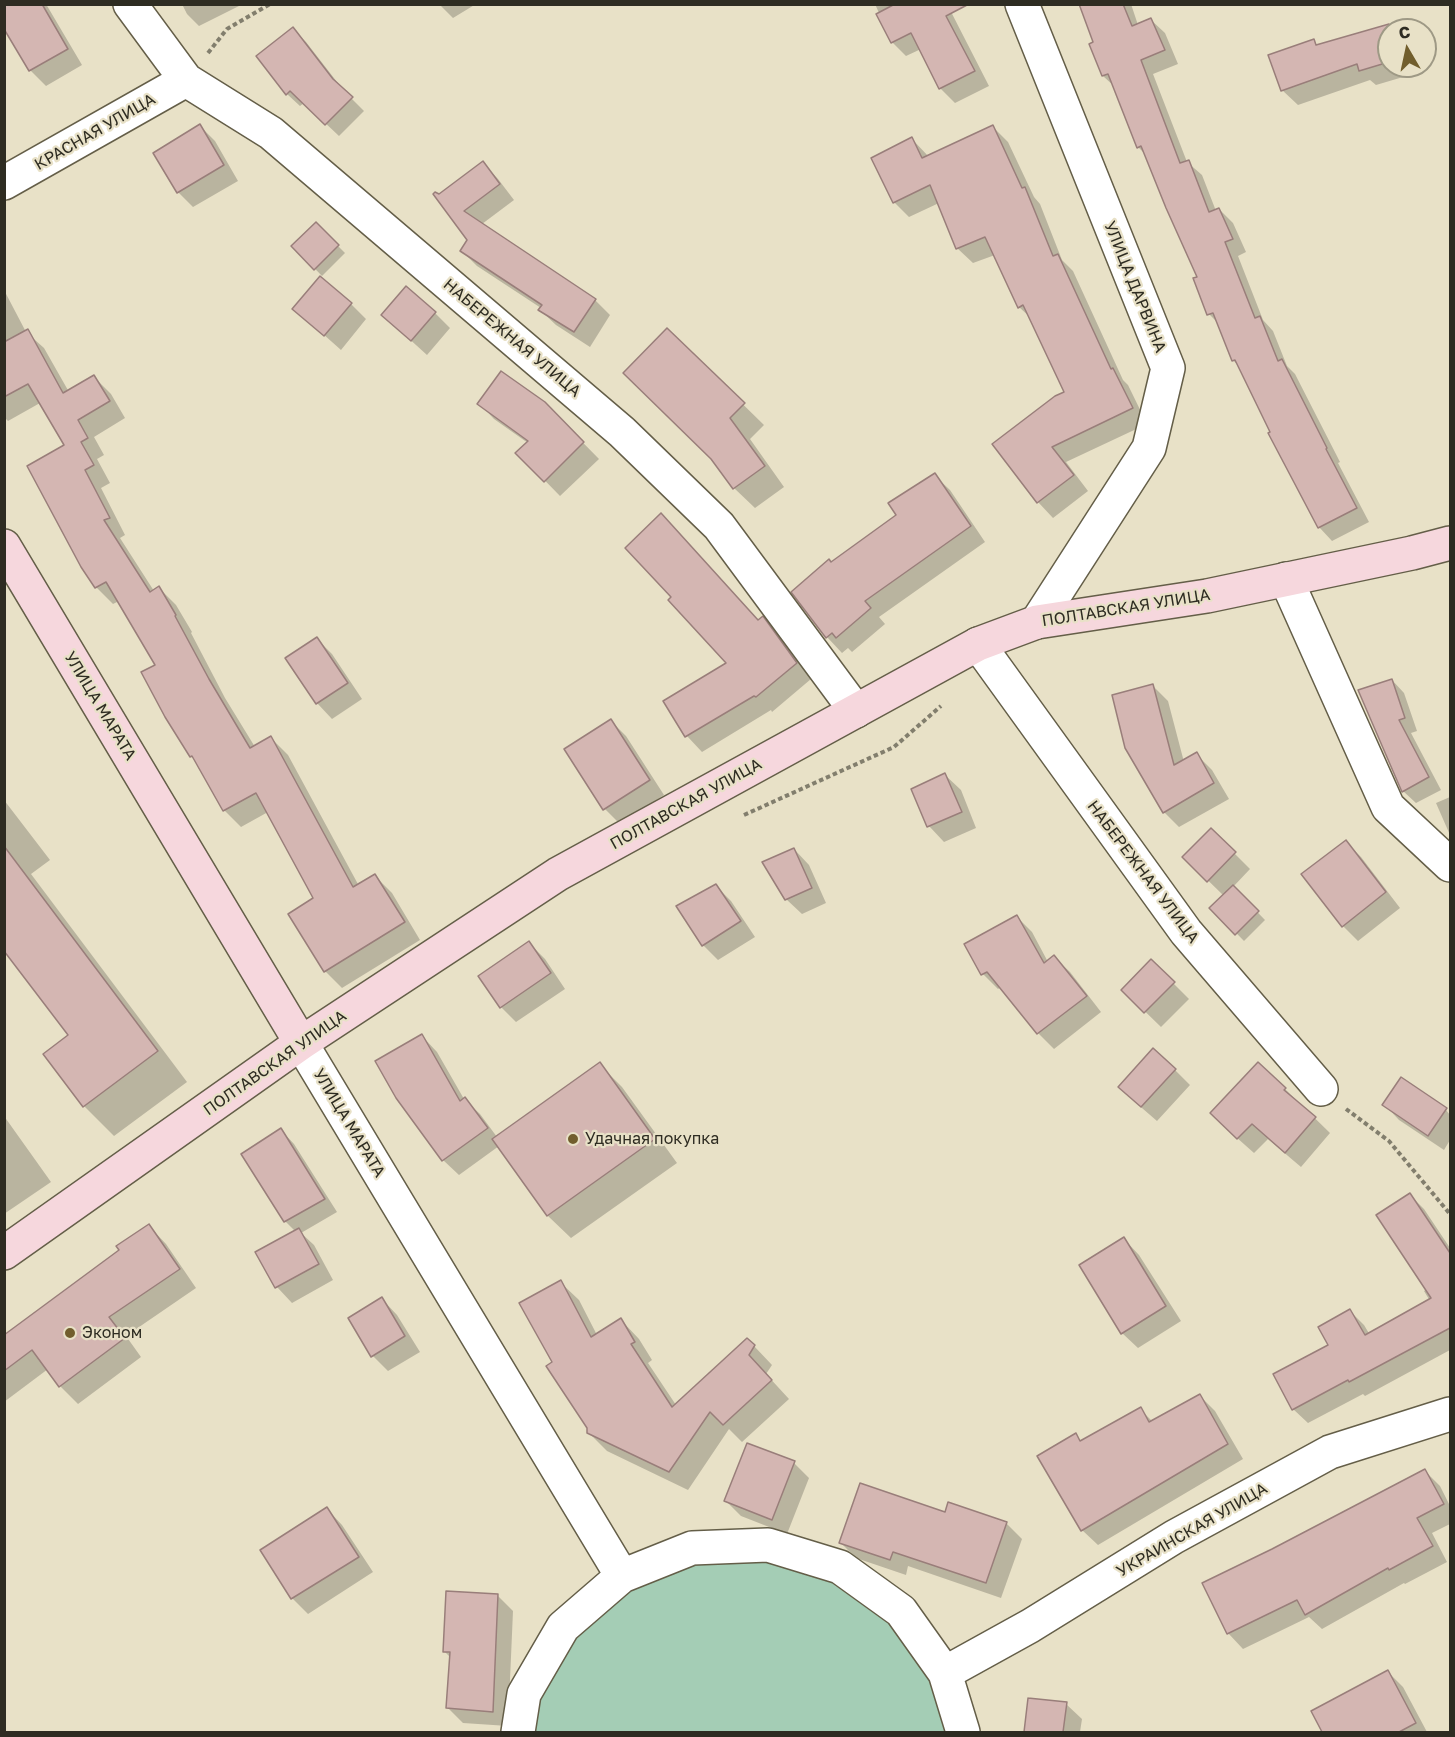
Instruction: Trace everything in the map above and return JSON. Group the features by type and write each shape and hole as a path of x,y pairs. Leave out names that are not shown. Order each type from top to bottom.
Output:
{"street":[{"name":"НАБЕРЕЖНАЯ УЛИЦА","path":"130,4 186,80 271,133 622,432 719,526 856,711"},
{"name":"УЛИЦА ДАРВИНА","path":"1022,4 1168,368 1149,448 1037,622"},
{"name":"КРАСНАЯ УЛИЦА","path":"4,183 186,80"},
{"name":"ПОЛТАВСКАЯ УЛИЦА","path":"4,1253 301,1043 558,874 978,644 1037,622 1207,596 1450,543"},
{"name":"УЛИЦА МАРАТА","path":"4,546 622,1576"},
{"path":"1286,579 1388,807 1450,864"},
{"name":"НАБЕРЕЖНАЯ УЛИЦА","path":"978,644 1186,932 1321,1089"},
{"name":"УКРАИНСКАЯ УЛИЦА","path":"945,1673 1030,1626 1174,1537 1330,1452 1450,1414"},
{"path":"518,1732 524,1694 563,1627 622,1576 692,1548 768,1545 840,1567 902,1611 945,1673 963,1732"}],"path":[{"path":"186,80 227,29 270,4"},
{"path":"741,816 894,747 944,704"},
{"path":"1321,1089 1389,1141 1450,1214"}],"green space":[{"path":"768,1545 901,1611 963,1732 518,1732 524,1694 622,1576"}],"building":[{"path":"4,4 42,4 68,49 29,71 4,29"},
{"path":"895,4 969,4 946,16 975,71 939,89 911,33 891,43 876,14"},
{"path":"1079,4 1123,4 1132,26 1151,18 1165,50 1141,60 1180,163 1189,160 1209,212 1219,208 1233,239 1225,242 1255,318 1260,316 1278,361 1282,359 1357,508 1318,528 1268,433 1270,432 1235,360 1232,361 1213,313 1207,315 1193,278 1197,277 1141,146 1137,148 1108,74 1102,76 1089,44 1093,42"},
{"path":"293,27 333,79 353,97 325,125 290,91 286,95 256,56"},
{"path":"1377,27 1377,66 1359,71 1357,64 1281,91 1268,55 1314,39 1316,45"},
{"path":"200,124 224,165 177,193 153,153"},
{"path":"993,125 1022,188 1025,187 1053,256 1058,254 1111,369 1113,368 1133,408 1052,447 1074,475 1037,503 992,444 1055,396 1064,392 1023,305 1018,308 985,237 956,249 930,185 893,203 871,158 912,137 922,158"},
{"path":"483,161 500,184 464,211 596,299 574,332 538,310 542,305 460,251 467,240 433,194 435,192 439,194"},
{"path":"316,222 339,245 314,270 291,246"},
{"path":"320,276 352,303 324,336 292,309"},
{"path":"406,286 436,312 411,341 381,315"},
{"path":"667,328 745,403 730,418 765,466 733,489 711,459 623,373"},
{"path":"28,329 63,393 94,375 110,401 78,420 88,438 81,442 94,465 85,470 110,518 104,520 150,592 159,586 209,679 250,748 271,736 353,887 375,874 405,922 324,972 288,914 313,898 256,793 223,811 192,756 190,757 165,717 141,672 155,665 106,582 95,588 81,567 27,466 64,445 28,384 4,397 4,342"},
{"path":"501,371 545,402 584,442 544,482 515,453 528,441 477,404"},
{"path":"935,473 971,526 865,601 871,608 836,638 832,633 826,638 791,592 829,559 831,562 896,515 888,503"},
{"path":"661,513 758,620 763,616 797,663 756,697 754,696 685,737 663,701 726,663 668,600 671,597 625,548"},
{"path":"317,637 348,683 316,704 285,658"},
{"path":"1392,679 1405,718 1399,720 1429,777 1402,792 1358,690"},
{"path":"1153,684 1174,765 1197,752 1214,783 1163,813 1125,748 1112,695"},
{"path":"611,719 650,780 603,810 564,749"},
{"path":"945,773 962,812 927,827 911,789"},
{"path":"1211,828 1236,852 1207,882 1182,857"},
{"path":"1346,840 1386,892 1342,927 1301,874"},
{"path":"4,846 158,1051 83,1107 43,1054 68,1035 4,951"},
{"path":"794,848 812,888 785,900 762,862"},
{"path":"716,884 741,921 702,946 676,906"},
{"path":"1233,885 1259,911 1235,935 1209,908"},
{"path":"1017,915 1044,963 1054,955 1087,996 1037,1034 987,972 981,975 964,944"},
{"path":"529,941 551,973 500,1008 478,976"},
{"path":"1151,959 1175,982 1144,1013 1121,990"},
{"path":"422,1034 460,1101 465,1097 488,1128 442,1161 396,1098 375,1061"},
{"path":"1153,1048 1176,1069 1141,1107 1118,1087"},
{"name":"Удачная покупка","path":"600,1062 655,1139 547,1216 492,1139"},
{"path":"1258,1062 1286,1088 1284,1090 1316,1117 1285,1153 1252,1124 1237,1139 1210,1113"},
{"path":"1401,1077 1447,1108 1428,1136 1382,1105"},
{"path":"281,1128 325,1199 284,1222 241,1154"},
{"path":"1410,1193 1450,1253 1450,1328 1292,1410 1273,1374 1328,1345 1318,1327 1350,1309 1365,1335 1431,1298 1376,1215"},
{"path":"149,1224 180,1269 109,1317 125,1338 59,1387 32,1350 4,1371 4,1335 119,1250 116,1246"},
{"path":"299,1228 319,1264 275,1288 255,1252"},
{"path":"1124,1237 1166,1306 1121,1334 1079,1265"},
{"path":"561,1280 591,1337 621,1318 635,1342 631,1344 672,1407 747,1338 755,1345 749,1355 772,1380 723,1425 710,1412 669,1472 587,1433 587,1428 546,1366 552,1362 519,1303"},
{"path":"382,1297 405,1336 371,1357 348,1318"},
{"path":"1200,1394 1228,1444 1081,1531 1037,1456 1076,1433 1080,1441 1141,1407 1149,1422"},
{"path":"747,1443 795,1461 772,1520 724,1501"},
{"path":"1425,1469 1444,1504 1417,1518 1433,1546 1389,1570 1388,1568 1305,1615 1297,1600 1227,1634 1202,1583"},
{"path":"860,1483 945,1512 948,1502 1007,1522 986,1583 893,1552 890,1560 839,1543"},
{"path":"327,1507 359,1557 291,1599 260,1550"},
{"path":"446,1591 498,1594 493,1712 446,1708 450,1652 443,1652"},
{"path":"1388,1670 1416,1723 1399,1732 1322,1732 1311,1711"},
{"path":"1028,1698 1067,1702 1063,1732 1024,1732"}],"place":[{"name":"Удачная покупка","path":"573,1139"},
{"name":"Эконом","path":"70,1333"}]}
